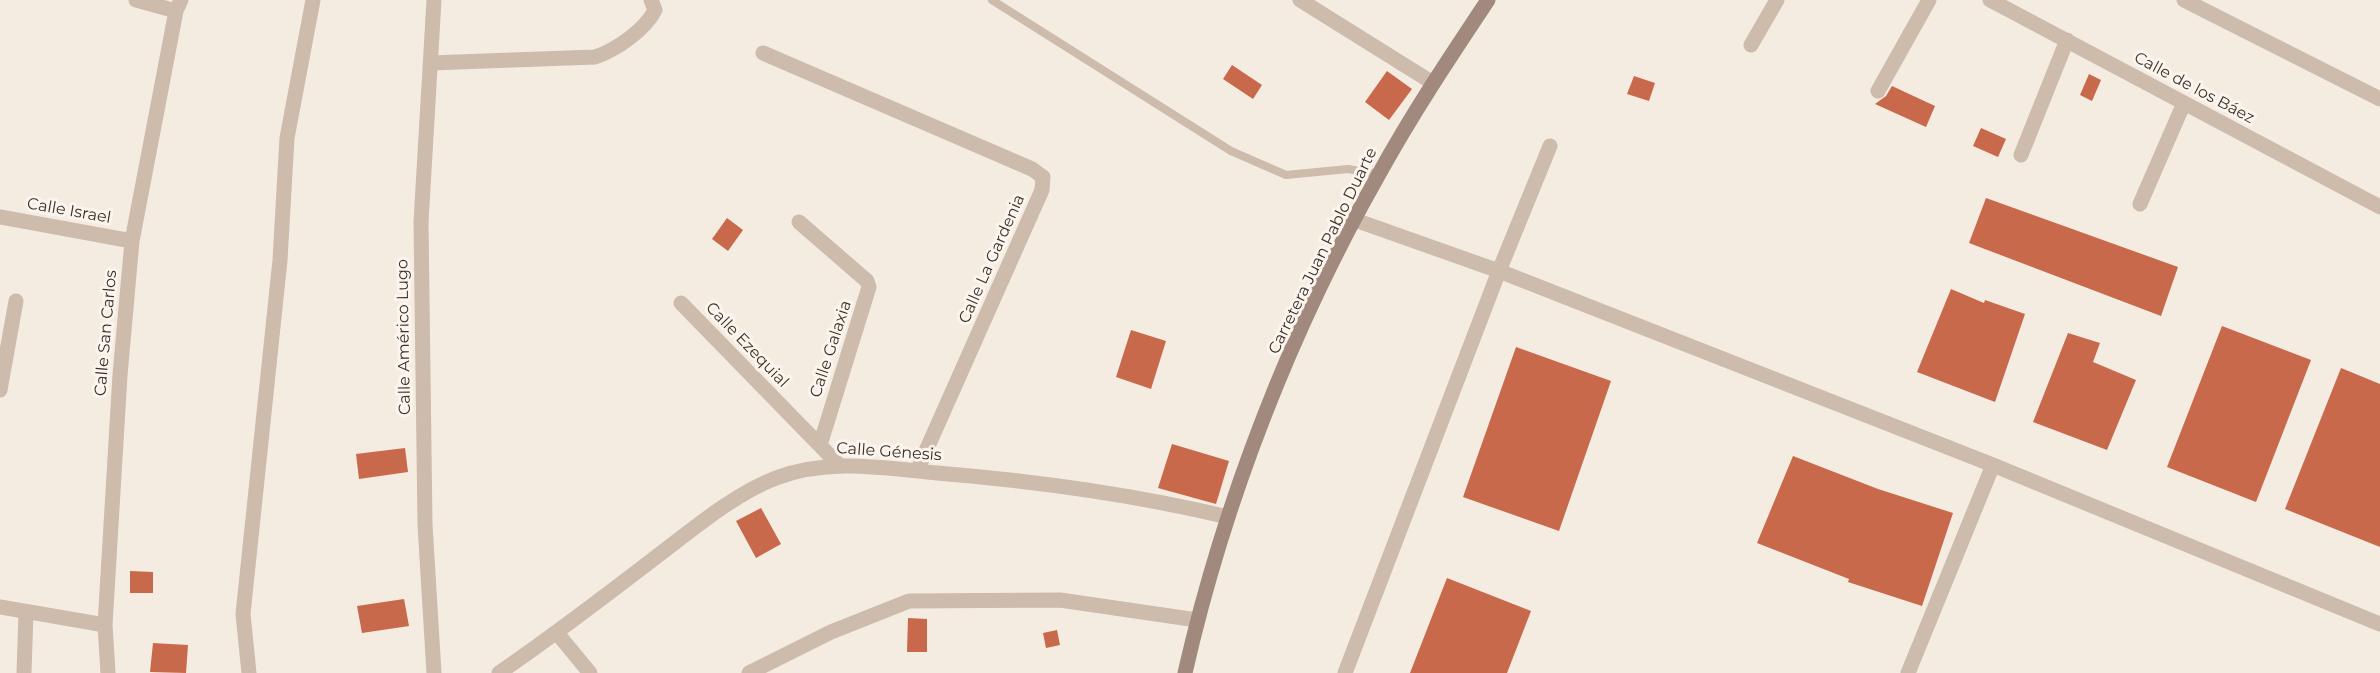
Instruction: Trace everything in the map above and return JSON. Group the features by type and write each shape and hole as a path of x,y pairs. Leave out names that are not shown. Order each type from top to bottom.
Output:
{"main road":[{"name":"Carretera Juan Pablo Duarte","path":"1185,673 1197,620 1228,517 1296,340 1378,174 1433,83 1488,0"}],"street":[{"path":"136,0 178,5"},
{"path":"249,673 243,614 280,260 286,138 313,0"},
{"name":"Calle Américo Lugo","path":"434,0 421,222 425,525 434,673"},
{"path":"430,63 595,57 607,53 650,20 655,10 651,0"},
{"path":"1300,0 1433,83"},
{"path":"1751,45 1777,0"},
{"path":"1878,92 1929,0"},
{"name":"Calle de los Báez","path":"1990,0 2380,207"},
{"path":"2184,0 2380,99"},
{"name":"Calle San Carlos","path":"108,673 105,625 120,375 132,241 178,5"},
{"path":"2021,155 2067,40"},
{"name":"Calle La Gardenia","path":"763,53 1032,169 1043,177 1042,190 917,471"},
{"path":"2140,204 2184,103"},
{"path":"1345,673 1499,271 1550,146"},
{"name":"Calle Israel","path":"0,217 132,241"},
{"path":"1355,220 1499,271 1993,465 2380,624"},
{"name":"Calle Galaxia","path":"799,222 867,281 869,287 820,445"},
{"path":"0,390 16,301"},
{"name":"Calle Ezequial","path":"681,303 838,464"},
{"name":"Calle Génesis","path":"499,673 557,633 714,513 774,478 803,469 838,464 1018,480 1170,503 1228,517"},
{"path":"1908,673 1993,465"},
{"path":"749,673 831,632 909,601 1060,600 1197,620"},
{"path":"0,607 105,625"},
{"path":"24,673 26,612"},
{"path":"557,633 590,673"}],"lane":[{"path":"992,0 1240,155 1286,175 1348,169 1378,174"}],"building":[{"path":"1232,65 1262,85 1253,99 1223,79"},
{"path":"1387,71 1412,89 1389,120 1365,102"},
{"path":"2089,74 2101,80 2092,101 2080,95"},
{"path":"1634,76 1655,83 1649,101 1627,94"},
{"path":"1892,86 1935,106 1926,127 1875,104 1886,96"},
{"path":"1981,128 2006,139 1998,157 1973,146"},
{"path":"1986,198 2178,267 2161,316 1969,243"},
{"path":"727,218 743,230 728,251 712,239"},
{"path":"1951,289 1984,303 1985,300 2025,314 1995,402 1917,372"},
{"path":"2222,326 2311,360 2256,502 2167,467"},
{"path":"1131,330 1166,341 1151,389 1116,377"},
{"path":"2068,333 2100,343 2093,362 2136,380 2107,450 2033,422"},
{"path":"1516,347 1611,381 1559,531 1463,497"},
{"path":"2341,368 2380,384 2380,547 2285,509"},
{"path":"1172,444 1229,461 1216,504 1158,488"},
{"path":"405,448 408,472 359,479 356,454"},
{"path":"1793,456 1878,489 1953,513 1922,606 1848,582 1849,579 1757,543"},
{"path":"761,508 781,544 756,558 736,521"},
{"path":"130,571 153,572 153,593 130,593"},
{"path":"1447,578 1531,611 1507,673 1410,673"},
{"path":"404,599 409,626 362,633 357,606"},
{"path":"908,618 927,619 927,652 907,652"},
{"path":"1057,630 1060,645 1046,648 1043,633"},
{"path":"153,643 188,645 186,673 150,672"}]}
